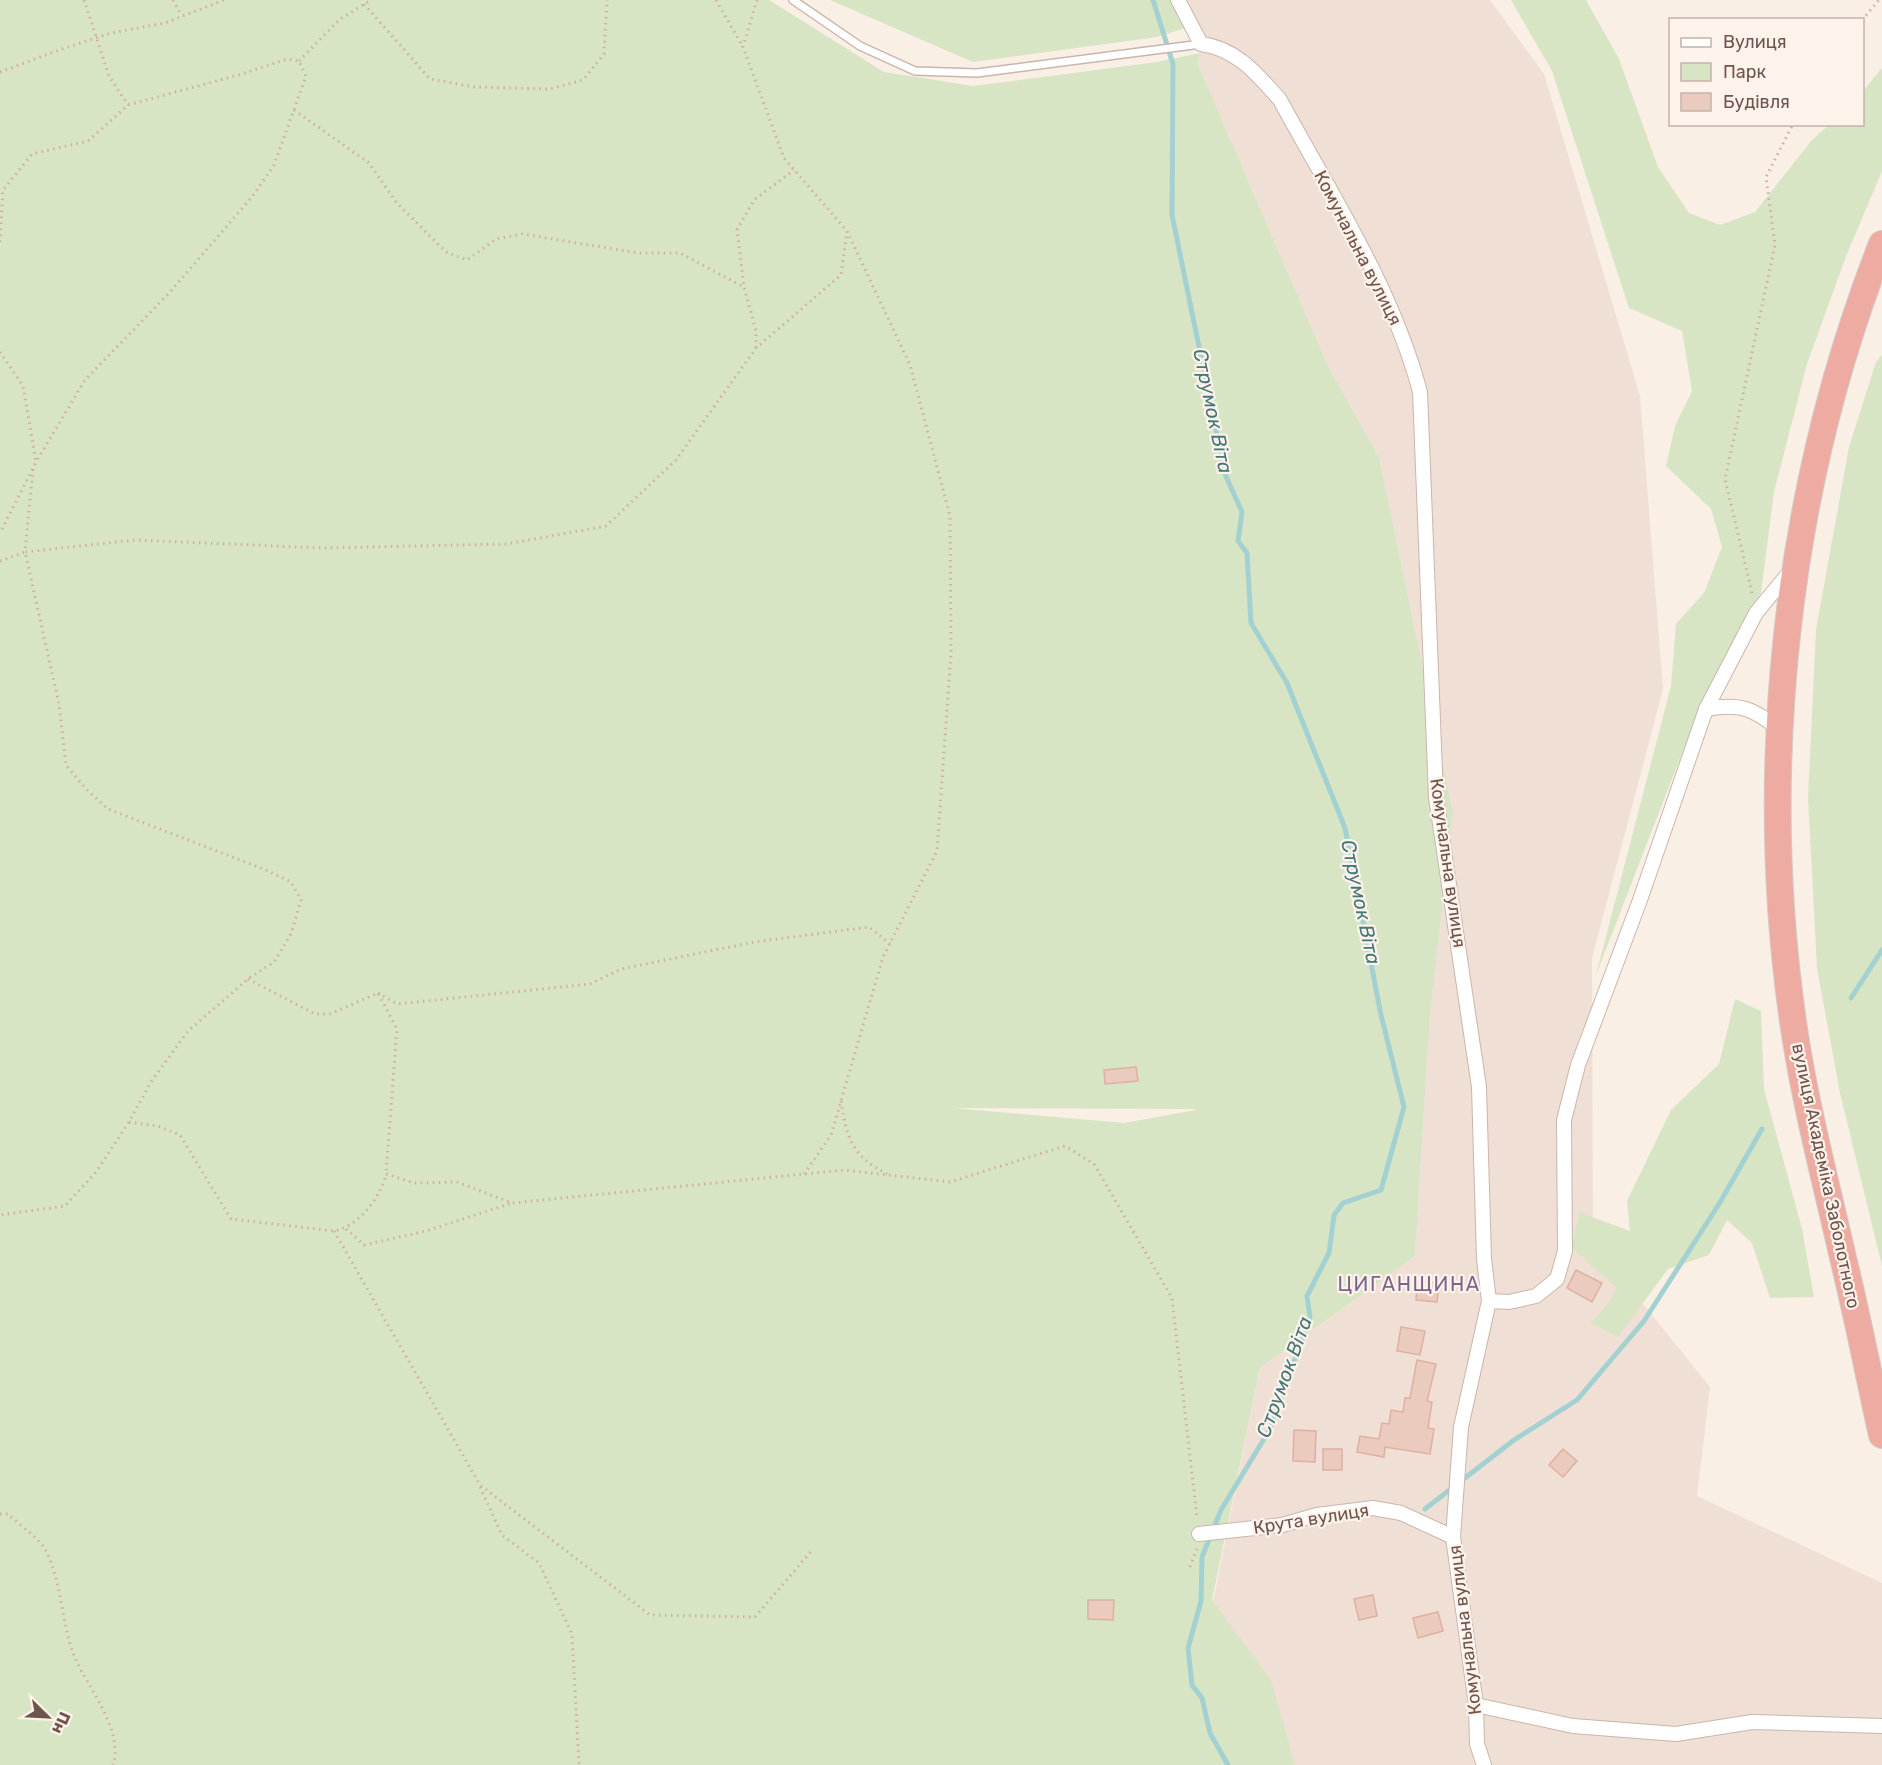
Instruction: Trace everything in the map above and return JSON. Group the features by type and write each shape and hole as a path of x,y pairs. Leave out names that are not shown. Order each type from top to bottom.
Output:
{"highway":[{"name":"вулиця Академіка Заболотного","path":"1882,244 1836,376 1811,480 1795,566 1780,730 1779,843 1783,937 1795,1034 1808,1109 1882,1435"}],"street":[{"path":"1178,0 1201,44"},
{"name":"Комунальна вулиця","path":"1201,44 1219,46 1232,54 1258,75 1280,100 1389,302 1410,353 1420,392 1436,797 1479,1087 1484,1259 1489,1302 1461,1427 1454,1537 1476,1706 1477,1744 1484,1765"},
{"path":"1489,1302 1509,1302 1536,1296 1557,1279 1565,1251 1564,1120 1578,1065 1640,900 1706,709 1756,613 1795,566"},
{"path":"1706,709 1731,705 1742,707 1761,714 1780,730"},
{"name":"Крута вулиця","path":"1199,1534 1282,1525 1326,1513 1372,1508 1401,1513 1454,1537"},
{"path":"1476,1706 1573,1726 1676,1734 1752,1722 1882,1726"}],"lane":[{"path":"793,0 860,46 915,71 977,73 1201,44"}],"path":[{"path":"84,0 94,39 109,76 128,105"},
{"path":"173,0 181,15"},
{"path":"0,72 94,39 165,23 224,0"},
{"path":"299,61 339,20 371,0"},
{"path":"364,4 430,80 474,87 550,89 583,80 604,54 607,0"},
{"path":"716,0 743,47 784,158 847,231 910,365 950,516 951,653 937,851 883,957 831,1135 803,1174"},
{"path":"743,47 757,0"},
{"path":"1864,19 1879,0"},
{"path":"0,242 3,190 32,154 88,141 128,105 242,74 287,58 299,61 306,75 274,165 252,197 170,292 85,381 36,462 0,533"},
{"path":"294,110 369,163 396,202 446,252 467,261 496,239 522,234 639,253 680,253 744,287"},
{"path":"1756,613 1725,479 1775,245 1766,177 1792,126"},
{"path":"756,348 756,331 744,287 737,230 754,201 794,170"},
{"path":"0,186 3,190"},
{"path":"0,561 25,552 135,540 322,548 507,544 606,526 676,460 756,348 841,275 847,231"},
{"path":"0,352 23,386 36,462"},
{"path":"0,1215 65,1206 96,1172 129,1122 151,1082 188,1031 248,979 274,962 291,934 301,900 291,882 266,870 108,809 87,790 66,765 59,704 25,552 33,469"},
{"path":"378,993 397,1005 590,984 621,969 754,942 869,927 890,944"},
{"path":"248,979 315,1014 330,1014 378,993"},
{"path":"129,1122 158,1126 180,1135 231,1219 334,1231 346,1229 383,1188 387,1174 397,1029 378,993"},
{"path":"841,1100 845,1124 854,1150 868,1164 889,1175"},
{"path":"346,1229 364,1245 426,1231 512,1203 845,1170 950,1182 1065,1146 1094,1164 1172,1298 1199,1534 1198,1547 1190,1567"},
{"path":"387,1174 414,1183 457,1182 512,1203"},
{"path":"334,1231 480,1485 502,1535 539,1563 572,1634 579,1765"},
{"path":"480,1485 650,1615 755,1617 813,1549"},
{"path":"0,1514 8,1514 47,1550 59,1588 75,1659 104,1708 116,1755 113,1765"}],"shaded area":[{"path":"1178,0 1490,0 1544,74 1640,396 1663,689 1592,958 1593,1242 1710,1387 1697,1496 1882,1583 1882,1765 1293,1765 1213,1602 1260,1368 1415,1256 1430,1015 1453,812 1379,457 1328,366 1198,64 1201,44"}],"green space":[{"path":"0,0 769,0 884,72 973,86 1157,62 1200,53 1198,64 1328,366 1379,457 1453,812 1430,1015 1415,1256 1260,1368 1212,1600 1271,1680 1295,1765 0,1765","holes":["953,1108 1195,1109 1124,1123"]},
{"path":"830,0 1174,0 1185,28 1157,37 973,62"},
{"path":"1511,0 1586,0 1619,59 1658,167 1689,213 1720,225 1755,212 1812,140 1828,126 1864,126 1864,90 1882,68 1882,171 1845,259 1807,364 1774,492 1761,593 1709,691 1682,753 1596,975 1671,686 1676,624 1704,593 1722,547 1711,509 1666,466 1675,426 1692,391 1682,331 1629,308 1552,71"},
{"path":"1882,355 1882,1266 1840,1093 1817,968 1808,798 1816,630 1849,447 1876,362"},
{"path":"1735,999 1761,1011 1764,1089 1802,1229 1814,1297 1770,1298 1752,1243 1727,1220 1709,1255 1668,1269 1618,1337 1590,1323 1604,1309 1617,1288 1572,1248 1579,1212 1630,1231 1627,1201 1671,1110 1719,1064"}],"building":[{"path":"1136,1067 1138,1081 1105,1084 1104,1070"},
{"path":"1576,1270 1602,1283 1592,1302 1567,1288"},
{"path":"1417,1281 1439,1283 1437,1302 1416,1300"},
{"path":"1401,1327 1425,1331 1420,1355 1397,1351"},
{"path":"1417,1360 1436,1364 1427,1401 1432,1402 1428,1428 1434,1429 1430,1454 1385,1447 1384,1457 1357,1452 1360,1436 1379,1439 1382,1423 1389,1424 1391,1410 1403,1412 1405,1398 1410,1398"},
{"path":"1294,1430 1316,1431 1315,1462 1293,1461"},
{"path":"1323,1449 1342,1449 1342,1470 1323,1470"},
{"path":"1563,1449 1577,1461 1563,1477 1549,1465"},
{"path":"1373,1595 1377,1616 1359,1620 1354,1599"},
{"path":"1088,1600 1114,1600 1113,1620 1088,1619"},
{"path":"1438,1612 1443,1631 1418,1638 1413,1618"}],"waterway":[{"name":"Струмок Віта","path":"1153,0 1173,64 1172,215 1225,474 1242,512 1238,541 1247,553 1251,623 1287,683 1345,828 1381,1015 1404,1107 1381,1190 1343,1203 1334,1215 1329,1253 1307,1296 1310,1317 1270,1429 1221,1510 1202,1557 1201,1601 1188,1648 1192,1685 1202,1698 1210,1733 1228,1765"},
{"path":"1851,998 1882,950"},
{"path":"1425,1509 1514,1440 1577,1400 1644,1321 1719,1204 1762,1129"}],"district":[{"name":"ЦИГАНЩИНА","path":"1409,1284"}]}
